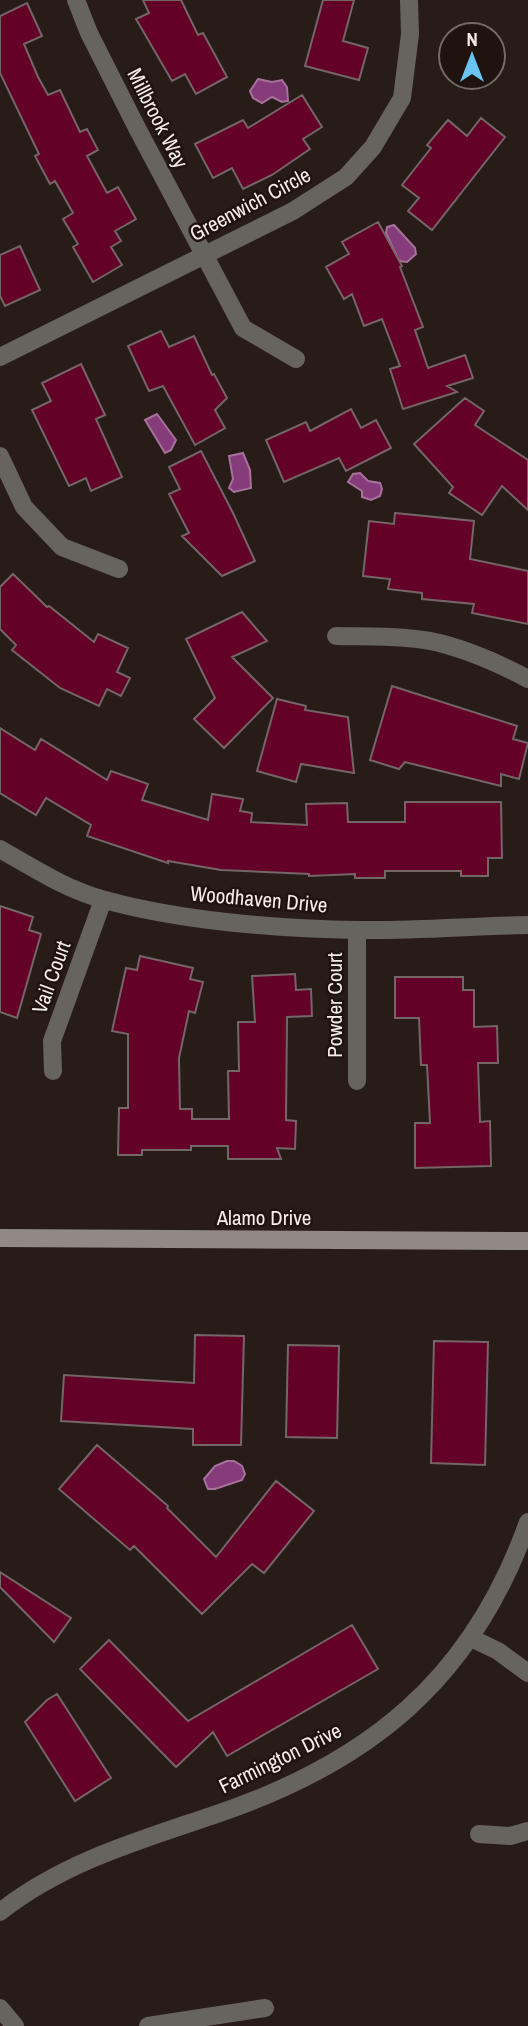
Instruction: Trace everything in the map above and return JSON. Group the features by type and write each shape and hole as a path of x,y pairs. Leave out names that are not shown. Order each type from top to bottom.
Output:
{"main road":[{"name":"Alamo Drive","path":"0,1238 528,1241"}],"street":[{"name":"Millbrook Way","path":"75,0 101,57 243,328 296,359"},
{"name":"Greenwich Circle","path":"0,357 293,211 346,177 373,147 402,98 410,34 409,0"},
{"path":"0,456 24,507 62,547 119,569"},
{"path":"337,636 392,638 444,644 494,661 528,679"},
{"name":"Woodhaven Drive","path":"0,849 60,883 103,900 190,917 357,930 528,925"},
{"name":"Vail Court","path":"53,1071 52,1041 103,900"},
{"name":"Powder Court","path":"357,930 357,1081"},
{"name":"Farmington Drive","path":"0,1912 68,1870 109,1850 264,1797 333,1763 380,1731 418,1701 471,1638 505,1580 528,1522"},
{"path":"471,1638 498,1651 528,1673"},
{"path":"479,1834 510,1836 528,1831"},
{"path":"0,2008 15,2026"},
{"path":"148,2026 265,2008"}],"shaded area":[{"path":"258,79 272,82 282,80 287,87 288,101 282,102 272,97 262,103 253,98 250,91"},
{"path":"394,225 415,248 416,254 407,262 399,261 386,233 387,227"},
{"path":"157,414 176,440 171,450 165,453 145,420"},
{"path":"243,453 250,470 251,488 234,492 229,488 233,479 229,456"},
{"path":"360,473 368,481 380,483 380,496 371,500 362,497 362,491 348,482 353,474"},
{"path":"234,1461 242,1466 245,1474 242,1480 208,1489 204,1479 215,1466"}],"building":[{"path":"143,0 181,0 198,35 203,33 227,77 196,94 185,74 172,81 136,19 149,13"},
{"path":"323,0 354,0 343,41 368,48 359,80 305,66"},
{"path":"27,3 42,36 24,44 38,77 48,95 60,90 80,132 87,129 98,150 87,156 107,193 118,187 136,219 115,231 121,241 111,247 122,265 93,282 73,247 78,244 63,219 73,213 55,181 50,184 35,156 39,154 0,73 0,16"},
{"path":"302,95 322,127 303,139 310,149 272,175 243,189 232,168 213,178 195,144 243,120 248,128"},
{"path":"481,118 505,137 432,230 408,211 419,198 402,185 431,148 427,145 448,120 467,136"},
{"path":"378,222 402,266 400,267 423,327 415,330 428,368 465,355 473,378 447,386 457,392 403,409 390,369 400,366 382,319 364,326 352,294 344,299 326,267 349,254 342,242"},
{"path":"20,246 40,290 5,306 0,296 0,255"},
{"path":"161,331 169,347 194,336 212,375 214,374 227,398 215,410 225,428 195,445 163,386 149,391 128,346"},
{"path":"81,364 105,415 96,419 122,477 91,491 86,478 69,486 32,410 51,401 42,383"},
{"path":"465,398 484,411 475,425 528,460 528,510 502,486 482,515 449,493 453,487 414,444"},
{"path":"351,409 361,428 376,420 391,448 346,471 339,458 284,482 266,440 306,422 310,431"},
{"path":"201,451 255,561 222,576 182,536 189,533 169,494 180,489 169,467"},
{"path":"395,513 474,521 470,559 528,571 528,624 472,613 474,604 422,599 422,593 388,589 390,579 363,576 369,521 394,524"},
{"path":"13,574 47,607 94,642 98,634 128,648 117,672 130,678 121,696 107,689 99,706 60,688 12,650 16,645 0,629 0,587"},
{"path":"242,612 267,641 232,657 273,698 224,748 194,719 215,698 186,639"},
{"path":"392,686 517,726 513,739 528,743 519,779 501,774 501,786 405,762 399,769 370,760"},
{"path":"277,699 306,706 305,710 348,717 354,773 301,764 296,782 257,771"},
{"path":"0,728 35,750 41,739 107,780 111,771 148,784 142,800 208,820 212,794 243,799 240,811 252,813 251,822 307,825 306,804 347,803 348,822 405,822 405,802 501,802 502,858 488,858 488,876 461,876 461,871 385,871 385,878 355,878 355,874 309,876 221,870 168,863 87,836 91,825 46,798 36,815 0,793"},
{"path":"0,906 33,917 29,930 41,934 17,1018 0,1012"},
{"path":"140,956 193,968 190,979 203,982 195,1013 189,1011 179,1058 180,1109 192,1109 192,1119 229,1119 228,1071 239,1071 238,1022 255,1022 252,976 295,974 296,990 311,989 312,1016 287,1017 286,1120 296,1121 295,1149 277,1148 281,1159 228,1159 228,1146 191,1146 191,1150 142,1150 142,1155 118,1155 119,1108 128,1108 128,1034 112,1031 126,968 137,970"},
{"path":"395,977 463,977 463,990 474,990 474,1027 497,1026 498,1063 478,1063 480,1122 490,1121 491,1166 415,1168 415,1123 430,1123 427,1065 421,1065 419,1018 395,1018"},
{"path":"195,1335 244,1336 241,1445 193,1445 193,1429 61,1421 64,1375 194,1383"},
{"path":"434,1341 488,1342 485,1465 431,1463"},
{"path":"288,1345 339,1346 337,1438 286,1437"},
{"path":"97,1445 168,1506 216,1557 276,1481 314,1511 264,1573 252,1564 202,1614 134,1546 130,1550 59,1489"},
{"path":"0,1572 71,1618 54,1642 0,1587"},
{"path":"352,1625 378,1669 227,1756 213,1732 176,1767 80,1669 109,1640 188,1721"},
{"path":"57,1694 111,1778 75,1801 25,1722"}]}
